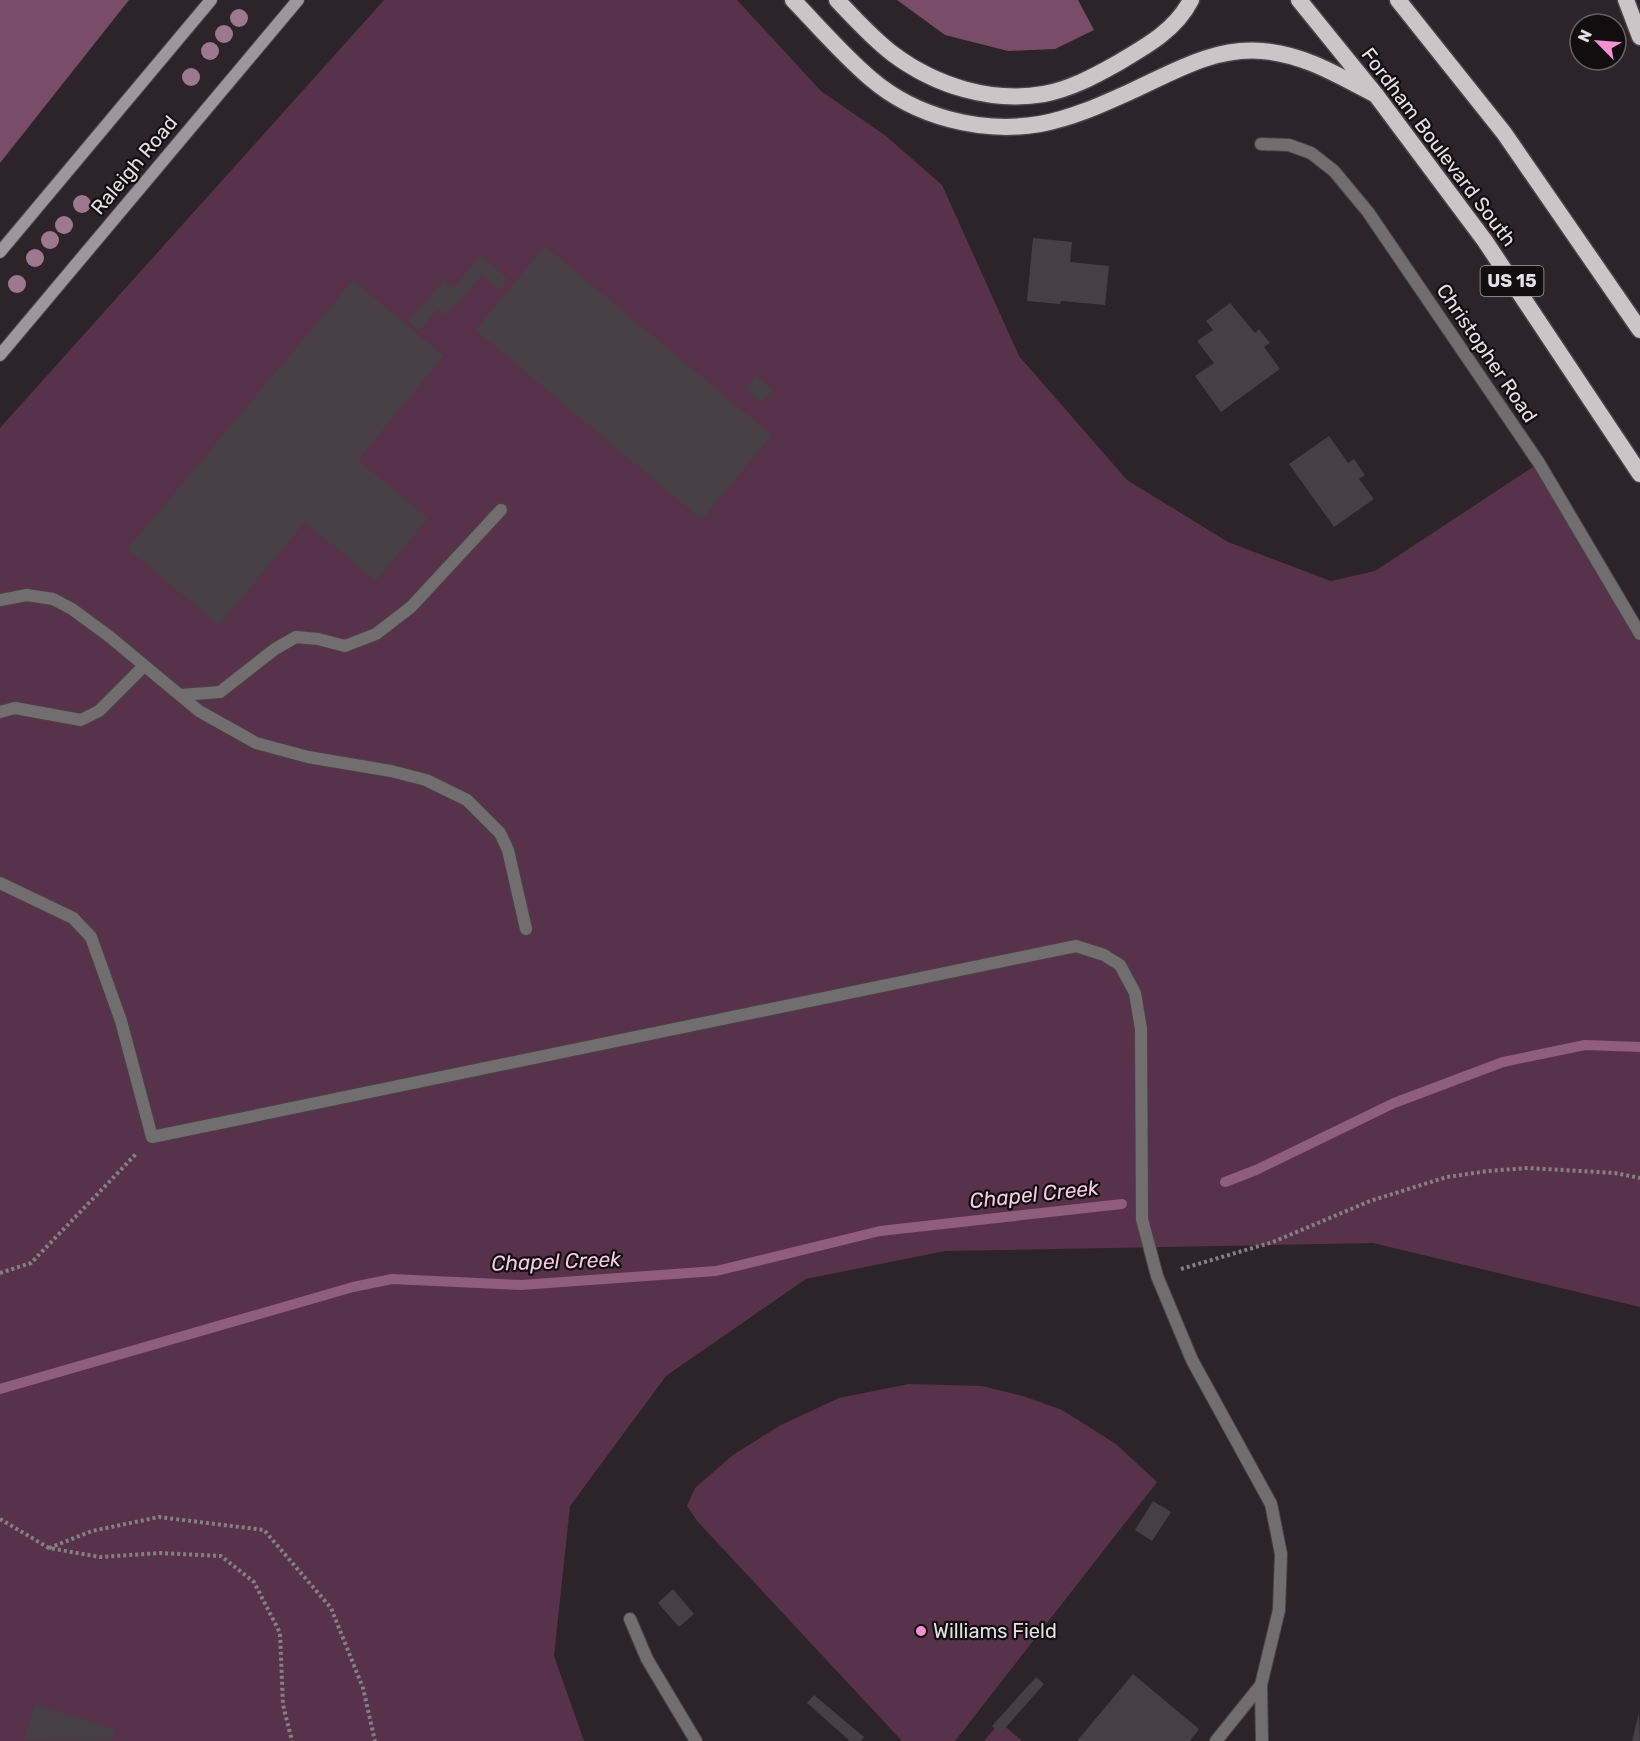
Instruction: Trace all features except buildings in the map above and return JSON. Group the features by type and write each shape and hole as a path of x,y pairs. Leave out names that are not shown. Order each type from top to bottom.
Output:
{"highway":[{"path":"793,0 853,62 889,92 920,109 965,123 1016,127 1068,117 1092,110 1195,62 1214,55 1238,51 1262,51 1305,60 1376,94"},
{"path":"837,0 872,36 916,70 938,80 991,96 1021,97 1045,94 1069,87 1146,47 1176,23 1191,0"},
{"name":"Fordham Boulevard South","path":"1299,0 1376,94 1485,241 1640,474"},
{"path":"1398,0 1504,133 1640,330"},
{"path":"1626,0 1640,37"}],"main road":[{"path":"0,252 211,0"},
{"name":"Raleigh Road","path":"0,356 298,0"}],"street":[{"name":"Christopher Road","path":"1261,144 1289,145 1311,153 1334,171 1368,212 1539,463 1640,634"},
{"path":"181,695 220,692 275,649 296,638 318,639 345,645 376,634 411,607 501,510"},
{"path":"0,600 27,595 53,599 72,609 199,711 256,743 308,757 391,771 426,780 467,800 500,833 508,850 526,929"},
{"path":"0,712 15,708 81,720 99,711 144,666"},
{"path":"0,883 74,918 91,937 121,1021 152,1137 1076,946 1104,955 1120,965 1135,993 1141,1029 1142,1219 1157,1276 1192,1360 1271,1504 1281,1554 1279,1610 1261,1684 1262,1741"},
{"path":"630,1619 647,1659 696,1741"},
{"path":"1216,1741 1261,1684"}],"path":[{"path":"0,1273 31,1263 152,1137"},
{"path":"1157,1276 1274,1242 1370,1201 1447,1177 1528,1168 1615,1173 1640,1178"},
{"path":"49,1548 92,1531 159,1517 264,1530 332,1608 363,1688 375,1741"},
{"path":"0,1519 49,1548 100,1557 160,1553 221,1556 246,1575 254,1582 280,1633 283,1705 292,1741"}],"shaded area":[{"path":"0,0 129,0 0,163"},
{"path":"384,0 737,0 821,91 886,136 942,185 1019,356 1127,480 1228,542 1331,581 1375,571 1539,463 1640,634 1640,1307 1373,1243 945,1251 806,1279 666,1376 570,1506 554,1656 584,1741 0,1741 0,428"},
{"path":"897,0 1078,0 1094,30 1055,49 1008,51 945,35"},
{"name":"Williams Field","path":"909,1384 982,1386 1023,1396 1062,1410 1116,1444 1157,1482 955,1741 902,1741 698,1522 687,1506 695,1488 733,1455 779,1426 839,1398"},
{"path":"1000,1722 1022,1741 984,1741"}],"waterway":[{"name":"Chapel Creek","path":"1225,1182 1256,1170 1394,1103 1503,1062 1585,1045 1640,1047"},
{"name":"Chapel Creek","path":"0,1389 353,1287 392,1279 521,1285 716,1271 880,1231 1122,1204"}],"place":[{"name":"Williams Field","path":"921,1631"}]}
